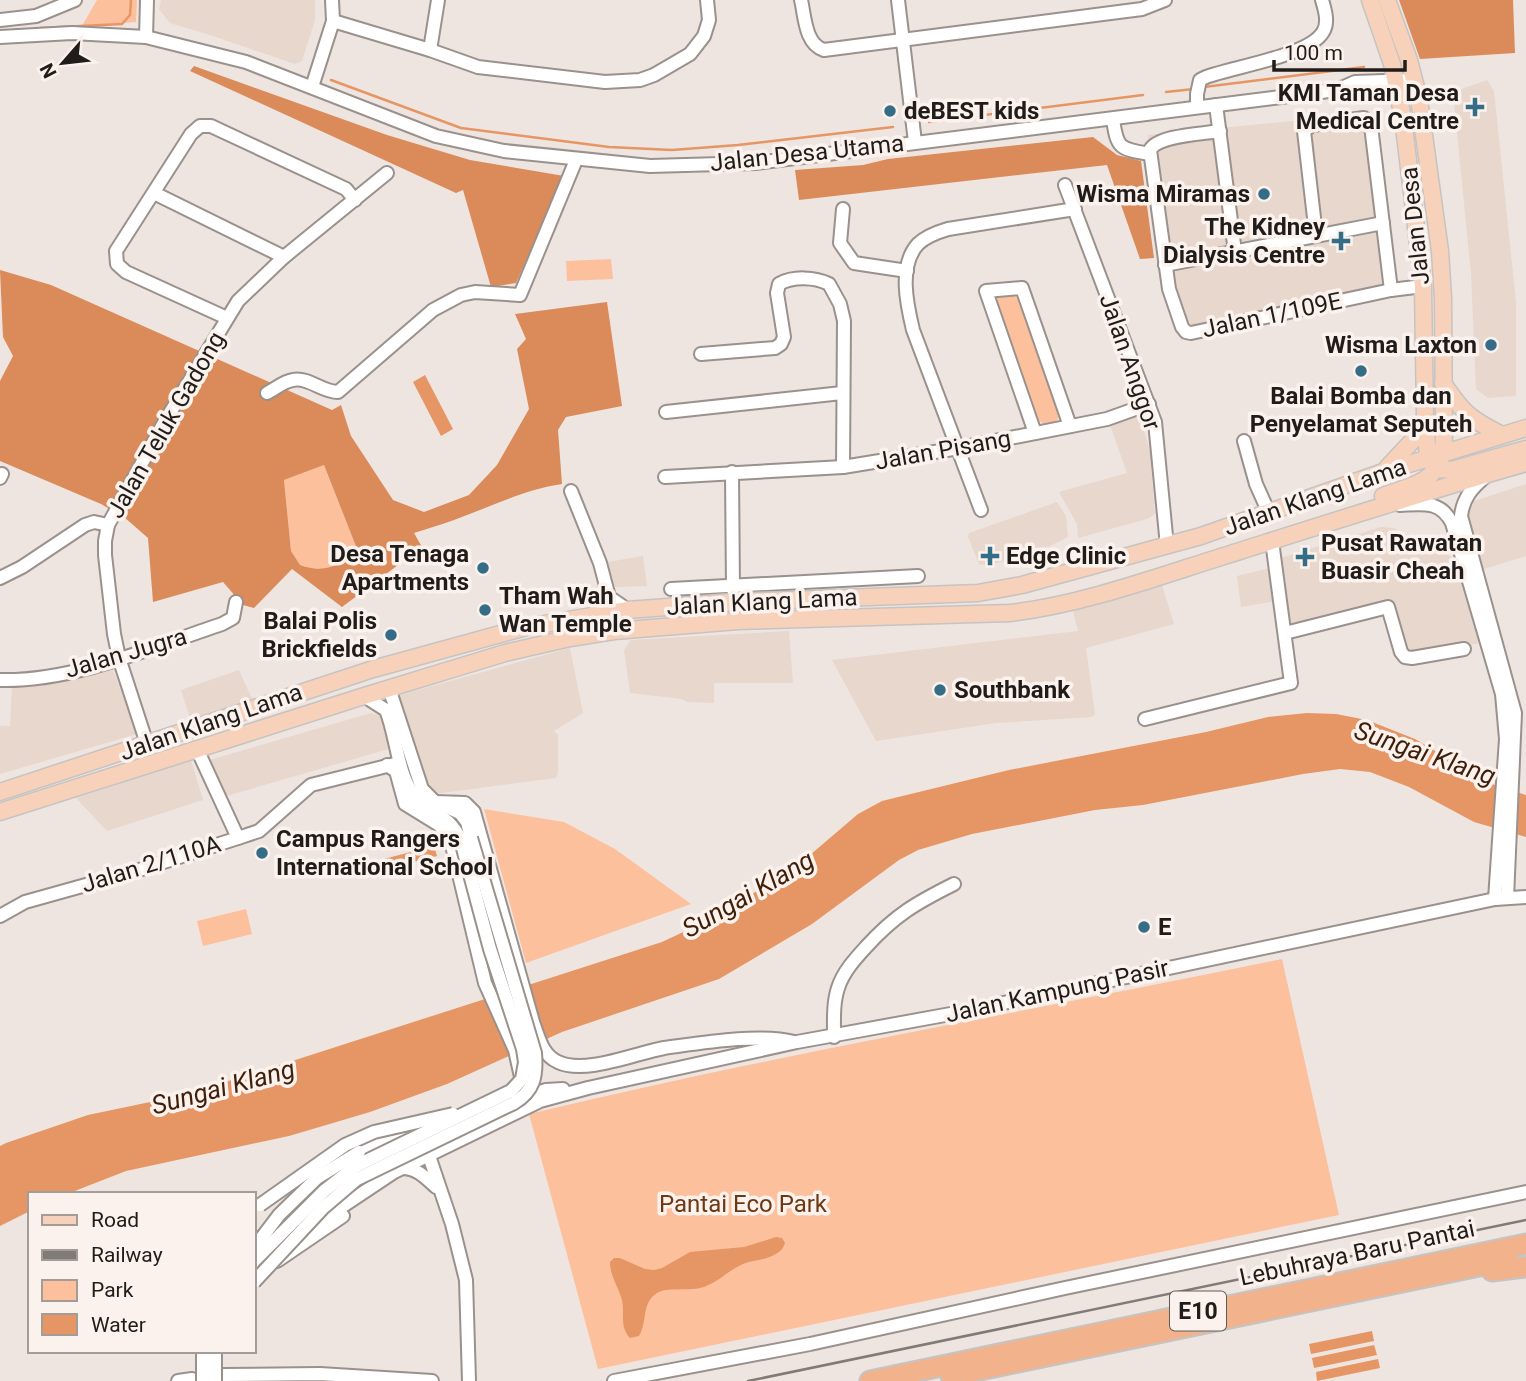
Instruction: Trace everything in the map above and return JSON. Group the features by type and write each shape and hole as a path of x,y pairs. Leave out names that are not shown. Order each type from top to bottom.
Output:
{"highway":[{"name":"Lebuhraya Baru Pantai","path":"870,1381 1526,1244"},
{"name":"Lebuhraya Baru Pantai","path":"926,1381 1526,1256"},
{"path":"1435,1275 1526,1267"}],"main road":[{"name":"Jalan Desa","path":"1370,0 1397,86 1423,286 1424,418 1436,460"},
{"name":"Jalan Desa","path":"1387,0 1416,86 1440,251 1443,383 1436,460"},
{"path":"1443,383 1459,407 1474,422 1502,435"},
{"path":"1383,472 1401,456 1416,437 1424,418"},
{"name":"Jalan Klang Lama","path":"0,792 373,669 526,627 628,610 733,602 978,593 1022,586 1167,546 1383,472 1436,460 1526,428"},
{"path":"1323,523 1361,504 1419,483 1429,477 1436,460 1452,470 1526,449"},
{"name":"Jalan Klang Lama","path":"0,812 516,650 614,631 738,621 1035,610 1179,570 1323,523 1526,463"},
{"path":"1306,499 1326,500 1413,471 1420,472 1419,483"},
{"path":"205,725 226,726 371,677 381,678 389,688"}],"street":[{"path":"0,20 36,16 75,0"},
{"path":"146,37 147,0"},
{"path":"313,87 333,21 332,0"},
{"path":"430,50 438,0"},
{"path":"333,21 430,50 478,68 592,82 640,80 668,68 690,54 704,36 709,20 707,0"},
{"path":"801,0 810,38 818,48 824,50 1142,9 1165,0"},
{"path":"898,0 915,142"},
{"path":"1197,107 1200,80 1269,60 1312,43 1323,32 1326,17 1322,0"},
{"name":"Jalan Desa Utama","path":"0,37 72,33 146,37 223,55 436,136 504,151 650,166 756,163 1337,90 1354,82 1416,86"},
{"path":"1216,105 1235,251"},
{"path":"1316,235 1304,139 1306,128 1360,118 1367,120 1371,128 1391,290 1423,286"},
{"path":"1113,119 1115,135 1121,147 1150,154 1152,146 1157,142 1220,131"},
{"path":"226,318 126,272 117,264 116,251 191,134 200,126 211,126 346,189 355,200"},
{"name":"Jalan 1/109E","path":"1150,154 1169,289 1182,327 1188,333 1391,290"},
{"path":"267,393 291,380 300,380 328,392 338,392 433,310 446,302 475,292 520,295 576,160"},
{"name":"Jalan Teluk Gadong","path":"147,744 119,658 112,621 105,555 108,524 226,318 249,288 387,173"},
{"name":"Jalan Anggor","path":"1065,185 1149,404 1157,433 1167,546"},
{"path":"155,193 284,257"},
{"path":"842,209 840,243 854,263 907,271"},
{"path":"981,510 913,330 907,304 907,271 910,259 918,244 940,231 1075,209"},
{"path":"1165,265 1383,223"},
{"path":"701,354 775,348 781,344 784,337 777,293 779,284 786,281 821,280 829,284 835,292 844,321 843,467"},
{"path":"1035,433 986,291 1022,288 1070,426"},
{"path":"666,412 842,393"},
{"name":"Jalan Pisang","path":"665,477 843,467 1107,419 1149,404"},
{"path":"1244,441 1255,484 1269,513"},
{"path":"733,472 733,602"},
{"path":"1488,474 1472,488 1462,505 1461,516 1516,713 1511,740 1501,899"},
{"path":"571,491 600,564 609,597 628,610"},
{"path":"1386,506 1425,504 1438,506 1447,513 1502,694 1511,740"},
{"path":"0,578 22,567 85,525 94,522 108,524"},
{"path":"1145,719 1292,683 1272,541"},
{"path":"671,589 918,576"},
{"path":"596,616 609,597"},
{"name":"Jalan Jugra","path":"0,680 36,678 119,658 222,624 233,618 236,603"},
{"path":"1285,634 1388,607 1401,652 1405,657 1464,649"},
{"path":"256,1259 324,1191 356,1166 476,1110 510,1091 522,1079 525,1062 523,1049 490,949 466,839 467,822 460,813 435,802 422,789 389,688"},
{"path":"256,1280 323,1208 357,1179 524,1097 535,1078 535,1053 466,839 451,822 416,799 410,790 386,710 364,696"},
{"name":"Jalan 2/110A","path":"0,916 25,902 51,893 136,872 238,838 197,749"},
{"path":"238,838 258,831 311,785 401,763"},
{"path":"387,765 396,771 405,804 439,825 450,837 474,946 490,998 515,1050 522,1079"},
{"path":"435,802 465,803 472,808 533,1022 547,1054 558,1062 575,1067 663,1048 755,1038 778,1038 797,1042"},
{"path":"834,1037 835,1001 839,986 849,968 888,923 917,902 954,884"},
{"path":"466,904 497,897"},
{"name":"Jalan Kampung Pasir","path":"587,1088 797,1042 834,1037 1501,899 1526,897"},
{"path":"470,927 504,920"},
{"path":"530,1039 533,1022"},
{"path":"256,1245 279,1215 317,1178 359,1152 443,1119 545,1090 587,1088"},
{"path":"256,1240 263,1250 283,1246 403,1168 540,1101 587,1088"},
{"path":"257,1209 345,1145 364,1136 412,1122 476,1110"},
{"path":"427,1156 428,1138 436,1124 443,1119"},
{"path":"390,1140 408,1139 416,1143 427,1156 452,1224 466,1280 469,1381"},
{"path":"403,1168 418,1171 439,1189"},
{"path":"271,1266 339,1219 379,1182"},
{"path":"614,1381 785,1350 1526,1192"},
{"path":"178,1381 198,1380 202,1353"},
{"path":"215,1353 219,1378 320,1374 432,1381"}],"shaded area":[{"path":"161,0 315,0 315,20 302,61 295,64 170,23 159,9"},
{"path":"1399,0 1513,0 1515,53 1420,59"},
{"path":"194,66 387,135 470,160 564,176 516,283 491,287 463,190 456,193 190,71"},
{"path":"1487,80 1494,91 1516,302 1516,396 1488,398 1476,389 1471,274 1453,92"},
{"path":"1375,113 1392,296 1181,340 1164,295 1148,135"},
{"path":"1093,137 1117,155 1141,161 1154,258 1140,259 1107,165 799,200 795,170 863,165 888,159"},
{"path":"0,270 51,285 332,410 341,405 351,436 393,500 424,512 469,495 497,465 529,409 517,349 526,339 515,314 607,302 622,406 566,417 558,430 562,484 525,493 414,533 422,547 342,607 292,569 254,608 243,605 223,582 153,602 148,538 124,517 101,504 0,461 0,381 13,356 3,337","holes":["324,465 359,554 324,568 300,565 291,551 284,480"]},
{"path":"1138,410 1154,465 1151,466 1155,514 1147,519 1078,538 1077,524 1059,492 1127,473 1109,422"},
{"path":"1526,484 1526,556 1484,569 1465,511 1468,503"},
{"path":"1057,502 1066,516 1068,537 1024,559 979,564 968,537 969,533"},
{"path":"1381,527 1394,528 1456,559 1480,643 1409,655 1405,652 1391,605 1287,629 1283,600 1241,607 1237,576 1278,566 1277,559"},
{"path":"643,556 647,586 615,587 608,562"},
{"path":"1162,585 1174,624 1086,648 1095,714 1092,717 996,723 876,741 832,660 1078,631 1073,611"},
{"path":"789,631 793,683 714,683 714,703 687,702 682,699 630,693 624,650 631,640"},
{"path":"570,648 583,713 554,731 558,735 556,778 434,794 427,787 396,696"},
{"path":"108,657 137,734 0,774 0,726 10,726 12,688"},
{"path":"239,670 252,699 191,721 181,690"},
{"path":"371,713 383,719 392,748 223,797 206,761"},
{"path":"191,760 203,800 107,831 76,798"}],"green space":[{"path":"97,0 137,0 136,22 82,26"},
{"path":"611,259 613,279 567,281 566,261"},
{"path":"1011,294 1019,299 1060,415 1056,422 1044,424 1036,419 995,302 999,295"},
{"path":"324,465 359,554 337,565 317,569 300,565 291,551 284,480"},
{"path":"484,809 564,822 615,849 691,904 526,963"},
{"path":"246,909 252,934 203,946 197,921"},
{"name":"Pantai Eco Park","path":"1282,959 1339,1215 598,1369 529,1114 810,1052"}],"water":[{"path":"425,375 453,429 441,436 413,382"},
{"name":"Sungai Klang","path":"1307,713 1336,714 1367,720 1415,739 1489,783 1526,795 1526,837 1474,822 1409,787 1370,772 1340,769 1143,805 1095,810 972,834 918,850 899,860 812,924 719,979 562,1032 447,1084 370,1112 289,1136 126,1171 72,1192 28,1192 28,1212 0,1226 0,1146 6,1143 88,1115 174,1097 255,1073 662,942 696,926 769,884 810,855 858,814 882,801 1009,770 1206,732 1268,717"},
{"path":"434,846 437,856 383,870 380,860"},
{"path":"776,1237 782,1238 785,1243 780,1251 770,1257 743,1264 706,1286 657,1293 649,1302 639,1336 630,1338 623,1324 622,1300 610,1267 614,1258 654,1270 690,1252 744,1247"},
{"path":"1372,1331 1374,1341 1311,1354 1309,1344"},
{"path":"1374,1345 1377,1355 1314,1368 1312,1358"},
{"path":"1378,1359 1380,1368 1317,1381 1316,1372"}],"waterway":[{"path":"40,28 122,24 130,15 131,0"},
{"path":"1204,87 1364,67"},
{"path":"331,80 461,128 609,147 672,150 893,127"},
{"path":"1166,92 1194,89"},
{"path":"929,122 1143,95"}],"railway":[{"path":"748,1381 1526,1220"}],"place":[{"name":"KMI Taman Desa Medical Centre","path":"1475,107"},
{"name":"deBEST kids","path":"890,111"},
{"name":"Wisma Miramas","path":"1264,194"},
{"name":"The Kidney Dialysis Centre","path":"1341,241"},
{"name":"Wisma Laxton","path":"1491,345"},
{"name":"Balai Bomba dan Penyelamat Seputeh","path":"1361,371"},
{"name":"Edge Clinic","path":"990,556"},
{"name":"Pusat Rawatan Buasir Cheah","path":"1305,557"},
{"name":"Desa Tenaga Apartments","path":"483,568"},
{"name":"Tham Wah Wan Temple","path":"485,610"},
{"name":"Balai Polis Brickfields","path":"391,635"},
{"name":"Southbank","path":"940,690"},
{"name":"Campus Rangers International School","path":"262,853"},
{"name":"E","path":"1144,927"}]}
